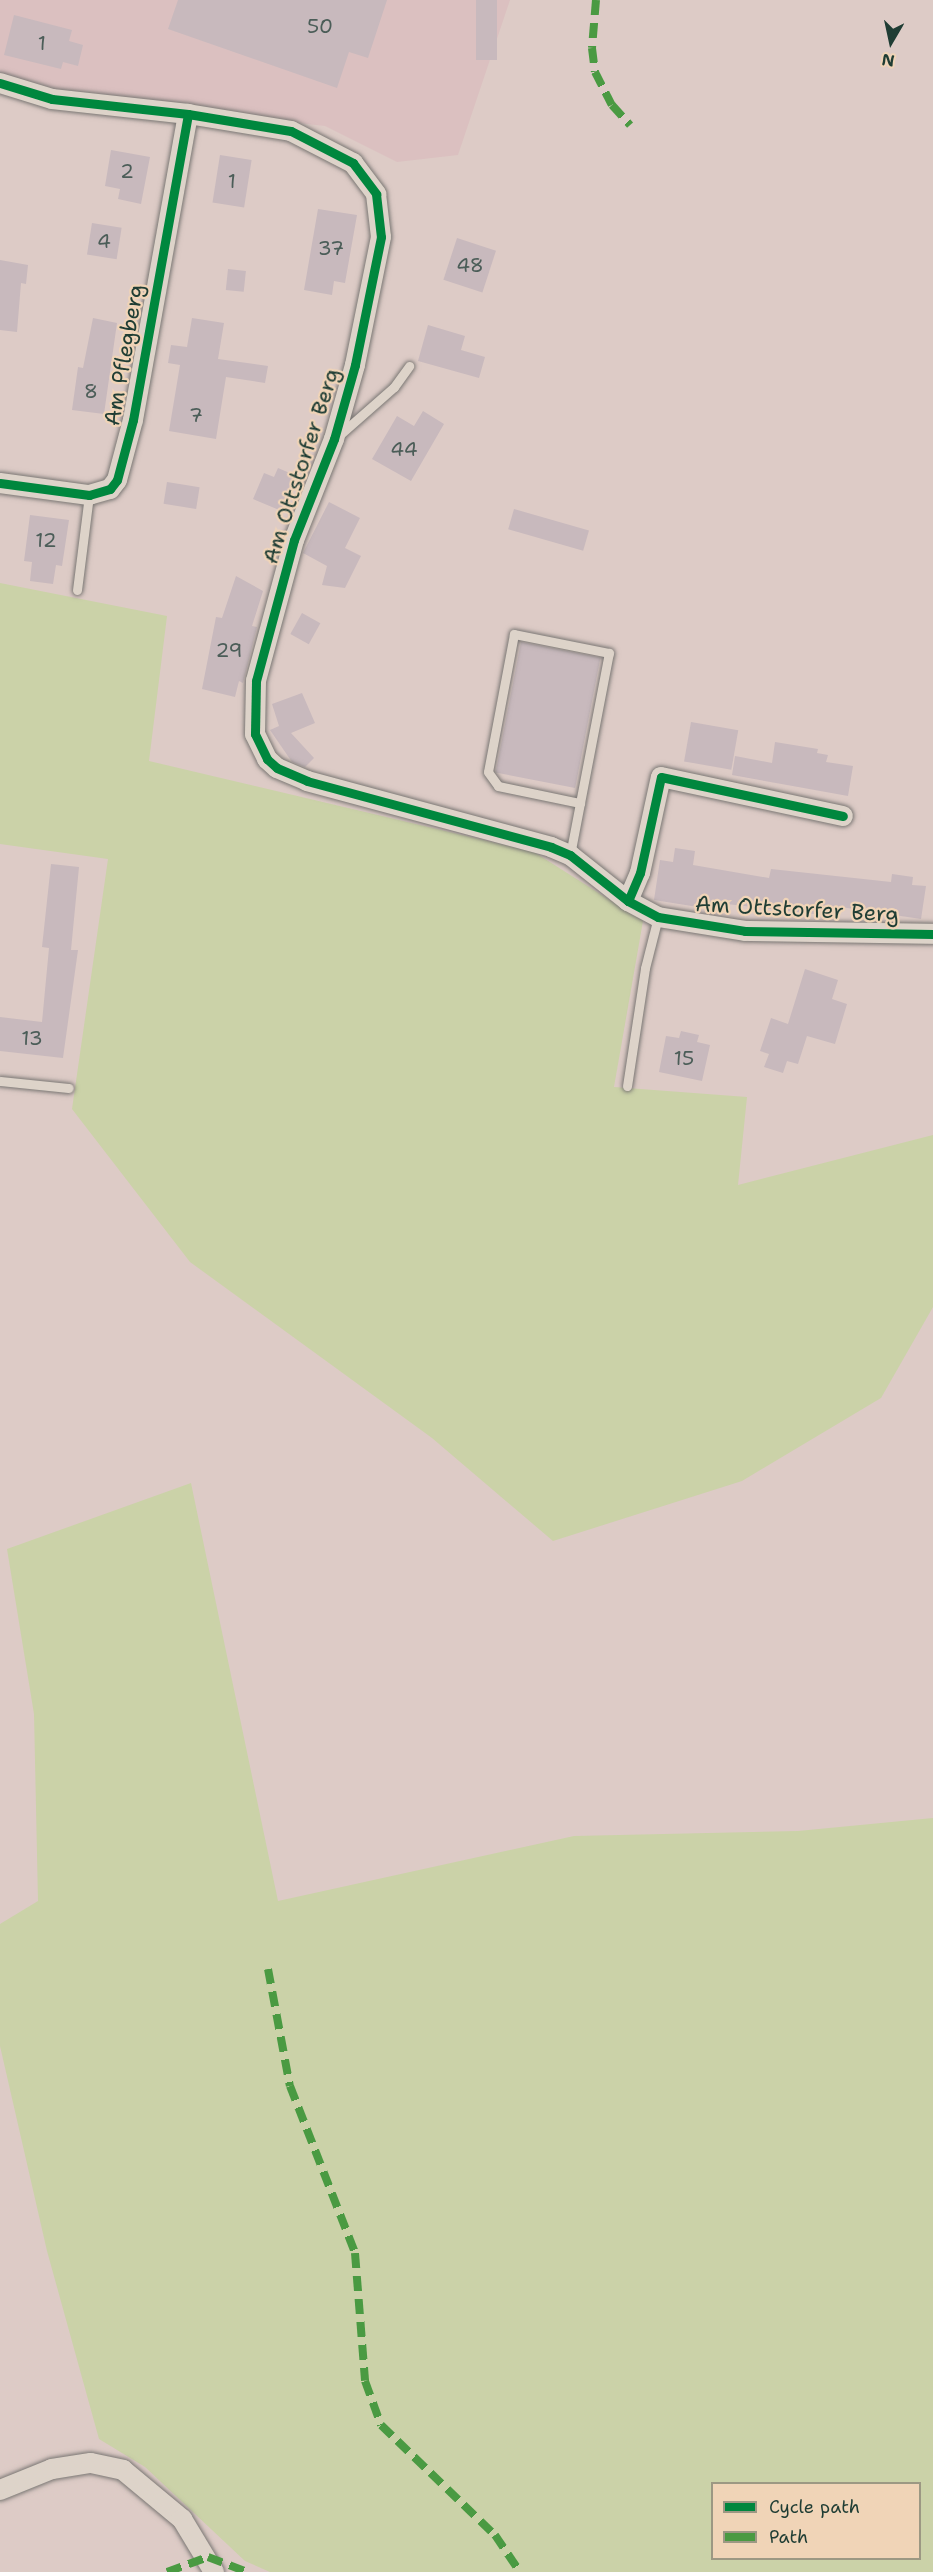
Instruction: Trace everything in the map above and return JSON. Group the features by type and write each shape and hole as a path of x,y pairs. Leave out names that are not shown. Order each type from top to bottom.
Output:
{"street":[{"name":"Am Ottstorfer Berg","path":"0,83 52,99 188,114 291,131 353,163 374,188 381,209 381,237 355,365 334,439 294,540 256,681 253,719 263,753 290,776 525,838 570,855 628,901 658,917 745,931 933,934"},
{"name":"Am Pflegberg","path":"89,495 110,489 123,466 188,114"},
{"path":"0,483 89,495"},
{"path":"628,901 640,873 661,777 843,816"},
{"path":"0,2490 52,2469 90,2463 123,2470 182,2519 214,2572"}],"lane":[{"path":"334,439 346,432 394,387 409,366"},
{"path":"77,590 89,495"},
{"path":"570,855 609,653 514,634 488,772 498,786 580,803"},
{"path":"627,1086 645,968 658,917"},
{"path":"0,1081 69,1088"}],"shaded area":[{"path":"0,0 510,0 458,155 397,162 325,126 0,90"}],"green space":[{"path":"0,583 167,616 149,761 534,852 643,921 614,1087 747,1097 738,1185 933,1135 933,1307 881,1398 742,1481 553,1541 432,1438 190,1262 72,1109 108,859 0,844"},
{"path":"191,1483 278,1901 574,1836 798,1831 933,1818 933,2572 270,2572 245,2561 145,2467 99,2439 47,2251 0,2046 0,1924 38,1901 34,1714 7,1549"}],"building":[{"path":"178,0 387,0 368,58 349,52 337,88 168,29"},
{"path":"476,0 497,0 497,60 476,60"},
{"path":"14,15 72,30 69,41 83,45 78,66 63,62 61,69 4,55"},
{"path":"111,150 150,157 141,204 118,199 120,189 105,186"},
{"path":"220,155 252,160 244,207 212,202"},
{"path":"318,209 357,215 345,283 334,281 332,295 304,290"},
{"path":"92,223 122,228 117,259 87,255"},
{"path":"457,238 496,251 482,293 443,280"},
{"path":"0,260 28,265 26,284 21,283 17,332 0,330"},
{"path":"228,269 246,271 244,292 226,290"},
{"path":"93,318 117,323 104,414 72,410 78,367 83,368"},
{"path":"192,318 224,323 218,359 268,366 265,383 226,377 216,439 169,431 180,365 168,363 171,345 187,347"},
{"path":"428,325 465,336 461,350 485,357 479,378 418,361"},
{"path":"423,411 444,424 411,481 372,459 397,416 414,426"},
{"path":"278,468 299,477 284,512 253,499 264,473 274,477"},
{"path":"167,482 200,487 196,509 164,504"},
{"path":"329,502 360,518 345,548 361,556 345,588 322,585 327,566 303,553"},
{"path":"514,509 589,530 583,551 508,529"},
{"path":"30,515 69,520 62,566 56,565 53,584 30,581 32,562 24,561"},
{"path":"236,576 263,591 252,626 257,627 243,683 239,681 235,697 202,689 216,617 222,618"},
{"path":"302,613 320,623 309,644 290,634"},
{"path":"521,642 601,657 575,788 496,773"},
{"path":"302,693 315,723 291,733 314,758 305,767 292,762 270,730 279,726 272,704"},
{"path":"691,722 738,730 731,770 684,761"},
{"path":"775,742 818,749 817,753 828,755 826,762 853,766 848,796 732,775 735,756 772,763"},
{"path":"675,848 695,851 693,865 769,878 771,869 891,882 892,874 913,877 912,885 926,886 921,919 841,907 839,917 718,903 717,910 654,900 660,860 673,862"},
{"path":"51,864 79,867 71,950 78,950 63,1058 0,1051 0,1017 42,1022 49,948 42,947"},
{"path":"805,969 838,980 832,999 847,1004 835,1044 807,1036 798,1064 787,1061 783,1073 764,1067 769,1054 760,1051 771,1018 788,1024"},
{"path":"681,1031 699,1035 697,1042 710,1045 702,1081 659,1072 666,1036 679,1038"}],"marked path":[{"path":"596,0 592,48 595,72 612,105 630,125"},
{"path":"268,1969 290,2086 355,2253 365,2381 381,2425 495,2535 520,2572"},
{"path":"167,2572 208,2557 247,2572"}],"cycle path":[{"path":"0,83 52,99 188,114 291,131 353,163 376,194 381,237 355,365 334,439 294,540 256,681 255,734 267,759 277,768 307,781 551,847 570,855 628,901 658,917 745,931 933,934"},
{"path":"0,483 89,495 110,489 117,480 133,420 188,114"},
{"path":"628,901 640,873 661,777 843,816"}]}
